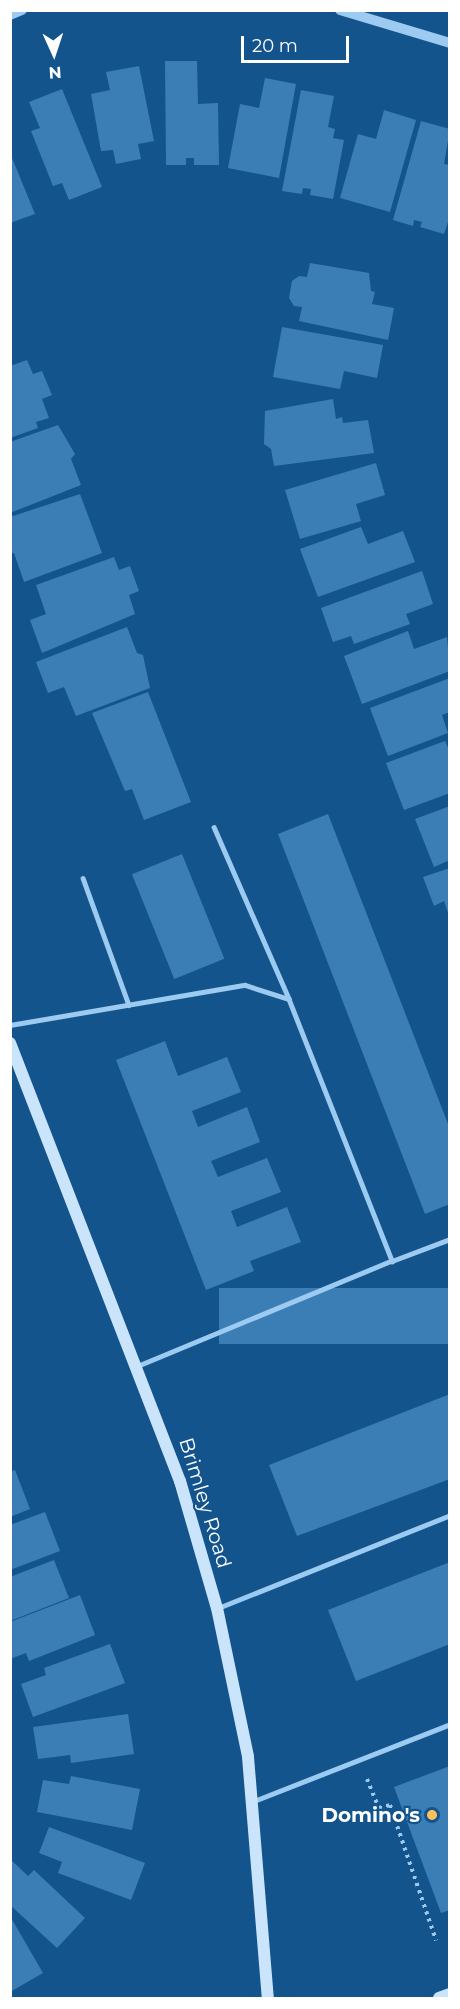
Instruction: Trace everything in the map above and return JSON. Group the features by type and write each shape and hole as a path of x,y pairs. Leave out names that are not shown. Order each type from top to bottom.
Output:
{"main road":[{"name":"Brimley Road","path":"10,1043 138,1366 180,1480 217,1608 248,1758 268,1998"},
{"path":"439,1998 450,1995"}],"street":[{"path":"10,15 22,10"},
{"path":"340,10 450,43"}],"lane":[{"path":"214,827 289,999 392,1261"},
{"path":"83,878 129,1005"},
{"path":"10,1024 245,985 289,999"},
{"path":"138,1366 450,1239"},
{"path":"217,1608 450,1515"},
{"path":"252,1802 450,1724"}],"path":[{"path":"359,1760 379,1808 390,1805 436,1940"}],"building":[{"path":"165,61 197,61 198,104 218,103 219,165 194,165 194,158 186,158 186,165 166,165"},
{"path":"139,66 154,141 138,144 141,159 116,164 113,150 101,151 91,94 110,90 106,72"},
{"path":"265,78 296,84 279,178 228,168 240,104 259,108"},
{"path":"62,89 102,187 69,200 62,183 53,186 31,131 40,128 29,102"},
{"path":"301,90 334,96 328,127 335,129 333,138 344,140 333,199 310,195 311,189 303,188 302,194 282,191"},
{"path":"384,110 416,120 390,212 340,198 358,134 376,139"},
{"path":"421,121 450,129 444,164 450,165 450,216 444,234 420,227 422,222 414,220 413,226 393,220"},
{"path":"10,153 35,214 10,223"},
{"path":"310,263 369,273 371,291 375,292 372,304 394,308 388,340 299,321 302,307 294,306 289,298 292,281 299,276 307,277"},
{"path":"282,327 383,345 377,378 344,371 340,389 273,377"},
{"path":"27,360 33,374 42,371 52,395 42,399 49,418 36,422 38,428 10,438 10,366"},
{"path":"333,399 336,419 342,417 343,423 368,420 374,453 274,466 271,449 264,444 265,411"},
{"path":"58,425 75,454 71,459 81,485 10,513 10,442"},
{"path":"376,463 385,495 356,504 361,521 300,539 285,490"},
{"path":"80,494 102,553 24,582 14,553 10,554 10,517"},
{"path":"361,527 368,544 403,531 415,562 318,597 300,549"},
{"path":"114,557 119,570 130,566 139,591 129,595 135,614 42,653 30,620 46,614 36,585"},
{"path":"422,571 433,604 406,614 410,624 354,644 351,636 333,642 321,608"},
{"path":"127,627 137,653 143,655 150,688 76,716 64,687 48,693 36,662"},
{"path":"408,631 414,649 447,637 450,671 362,704 344,656"},
{"path":"450,678 450,712 442,715 448,733 388,756 370,708"},
{"path":"148,692 191,802 144,820 132,789 125,791 92,713"},
{"path":"445,741 450,752 450,793 404,810 386,763"},
{"path":"450,806 450,860 434,867 415,819"},
{"path":"328,814 450,1129 450,1204 425,1214 278,834"},
{"path":"182,854 224,959 174,979 132,874"},
{"path":"450,868 449,916 444,901 434,906 423,877"},
{"path":"165,1041 178,1076 227,1057 241,1092 192,1111 198,1127 247,1107 260,1142 211,1161 218,1177 267,1158 281,1192 231,1211 237,1227 287,1207 301,1242 250,1261 254,1271 206,1290 116,1060"},
{"path":"219,1288 450,1288 450,1344 219,1344"},
{"path":"450,1394 450,1479 297,1536 269,1465"},
{"path":"15,1470 30,1509 10,1517 10,1472"},
{"path":"45,1512 60,1551 10,1570 10,1525"},
{"path":"54,1560 69,1598 10,1621 10,1577"},
{"path":"450,1562 450,1644 356,1681 328,1610"},
{"path":"80,1595 95,1635 29,1661 26,1653 10,1659 10,1622"},
{"path":"110,1644 125,1683 33,1717 21,1684 46,1675 44,1668"},
{"path":"128,1714 134,1754 71,1763 70,1755 38,1759 33,1727"},
{"path":"450,1766 450,1910 441,1913 394,1787"},
{"path":"71,1776 140,1789 132,1830 37,1812 43,1780 69,1784"},
{"path":"49,1827 145,1863 131,1900 58,1873 62,1862 39,1853"},
{"path":"10,1859 28,1876 34,1870 85,1918 57,1948 10,1905"},
{"path":"10,1916 43,1973 10,1992"}],"place":[{"name":"Domino's","path":"432,1815"}]}
